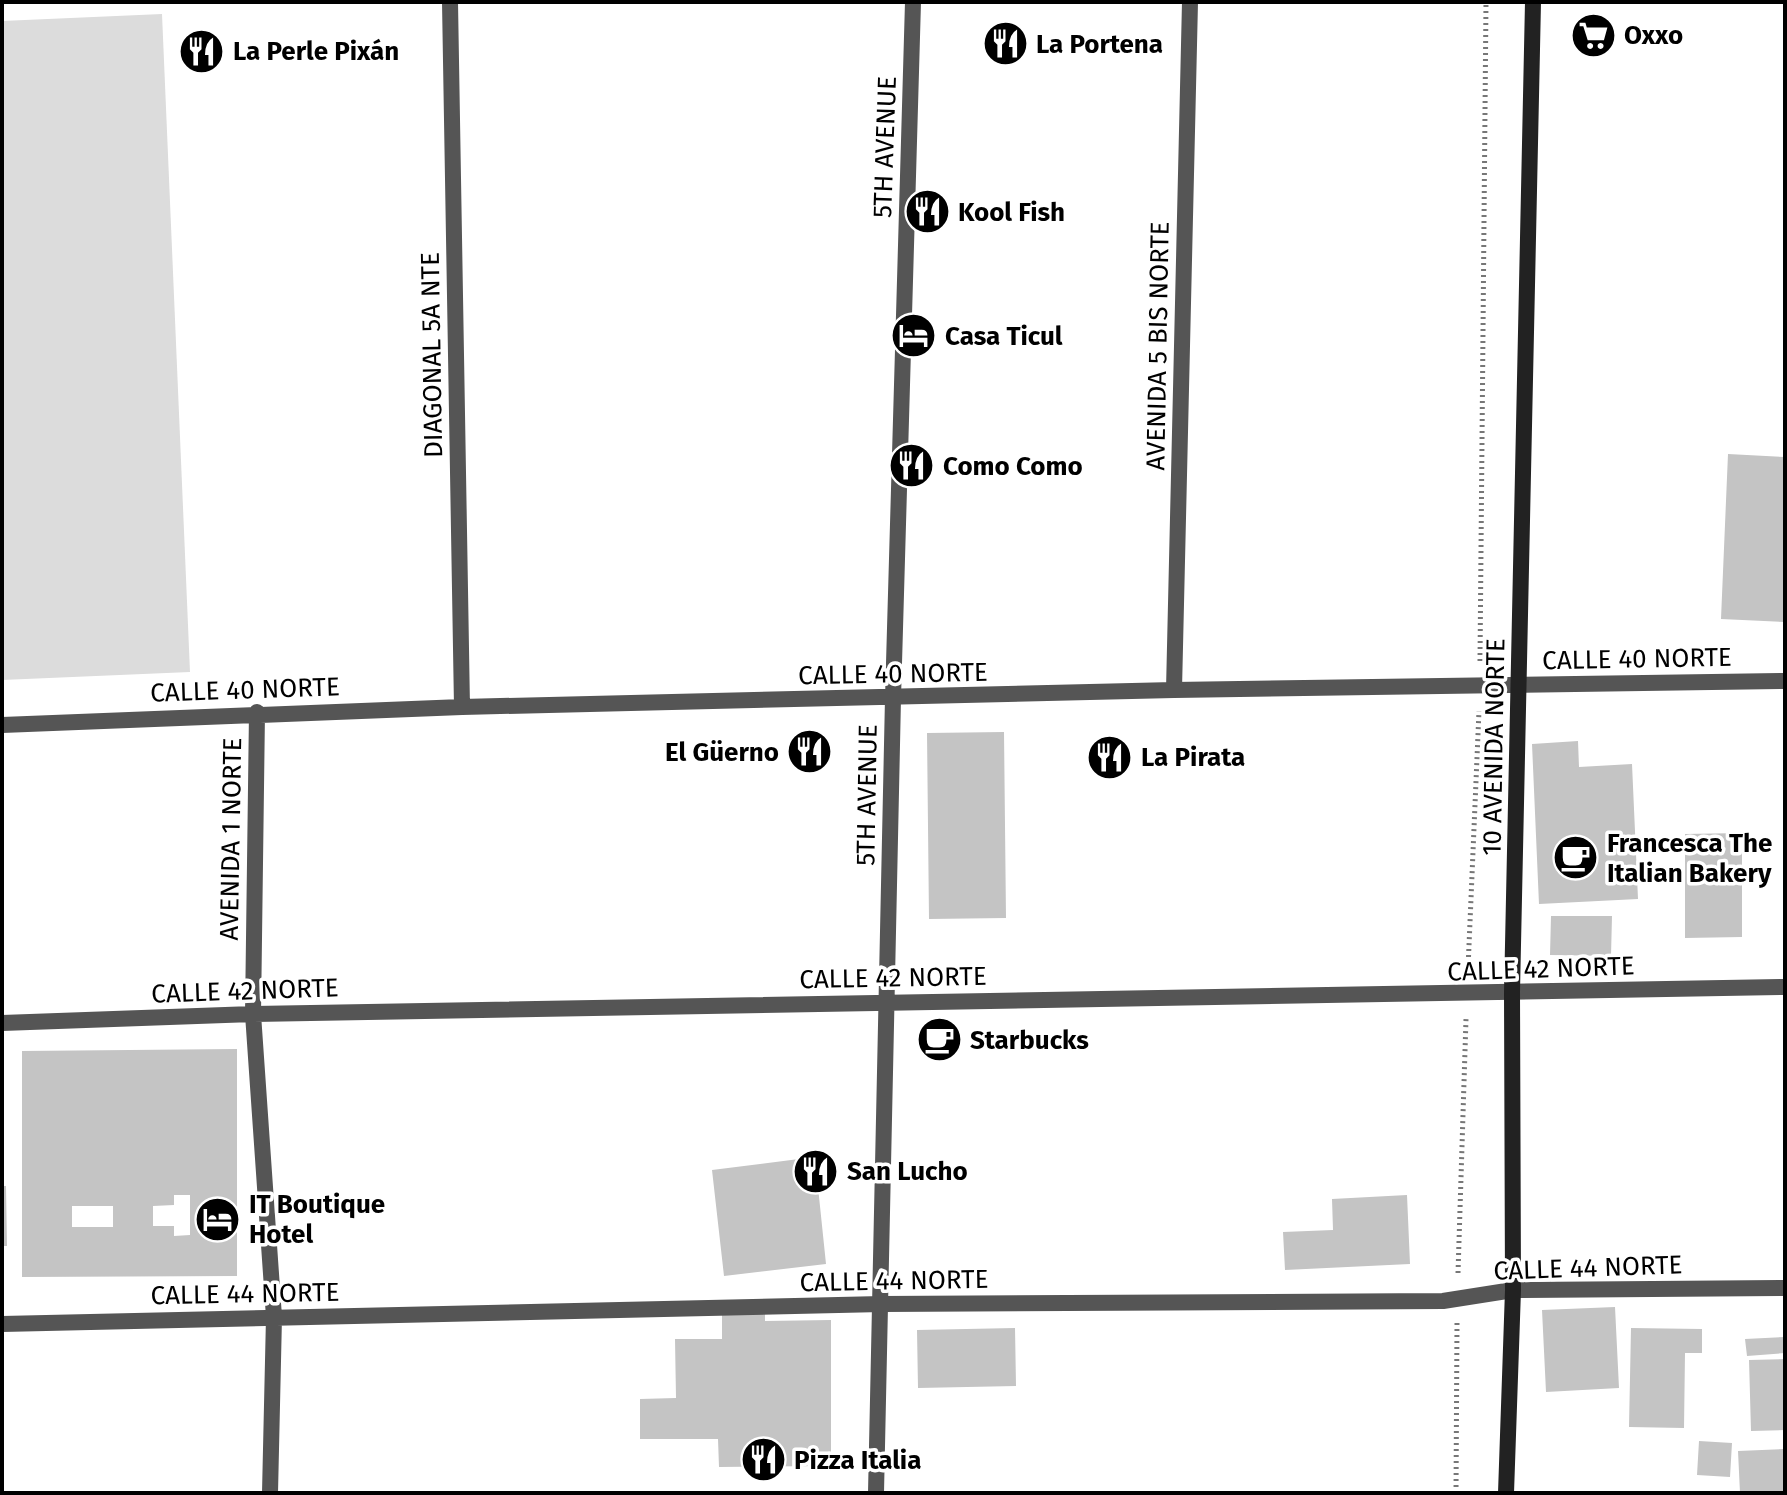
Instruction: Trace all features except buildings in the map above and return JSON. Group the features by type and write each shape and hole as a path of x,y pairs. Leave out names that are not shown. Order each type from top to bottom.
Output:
{"street":[{"name":"DIAGONAL 5A NTE","path":"450,2 462,707"},
{"name":"5TH AVENUE","path":"876,1493 893,698 913,2"},
{"name":"AVENIDA 5 BIS NORTE","path":"1174,690 1190,2"},
{"name":"10 AVENIDA NORTE","path":"1506,1493 1513,1290 1512,992 1533,2"},
{"name":"CALLE 40 NORTE","path":"2,725 257,712 1174,690 1785,681"},
{"name":"AVENIDA 1 NORTE","path":"257,712 253,1014 274,1317 270,1493"},
{"name":"CALLE 42 NORTE","path":"2,1023 253,1014 1785,987"},
{"name":"CALLE 44 NORTE","path":"2,1324 882,1304 1457,1300 1513,1290 1785,1288"}],"path":[{"path":"1456,1493 1457,1300 1480,686 1486,2"}],"shaded area":[{"path":"162,14 190,672 2,680 2,21"}],"place":[{"name":"Oxxo","path":"1593,35"},
{"name":"La Portena","path":"1005,44"},
{"name":"La Perle Pixán","path":"202,51"},
{"name":"Kool Fish","path":"927,212"},
{"name":"Casa Ticul","path":"914,336"},
{"name":"Como Como","path":"912,466"},
{"name":"El Güerno","path":"810,752"},
{"name":"La Pirata","path":"1110,757"},
{"name":"Francesca The Italian Bakery","path":"1576,858"},
{"name":"Starbucks","path":"939,1040"},
{"name":"San Lucho","path":"816,1171"},
{"name":"IT Boutique Hotel","path":"218,1219"},
{"name":"Pizza Italia","path":"763,1460"}]}
